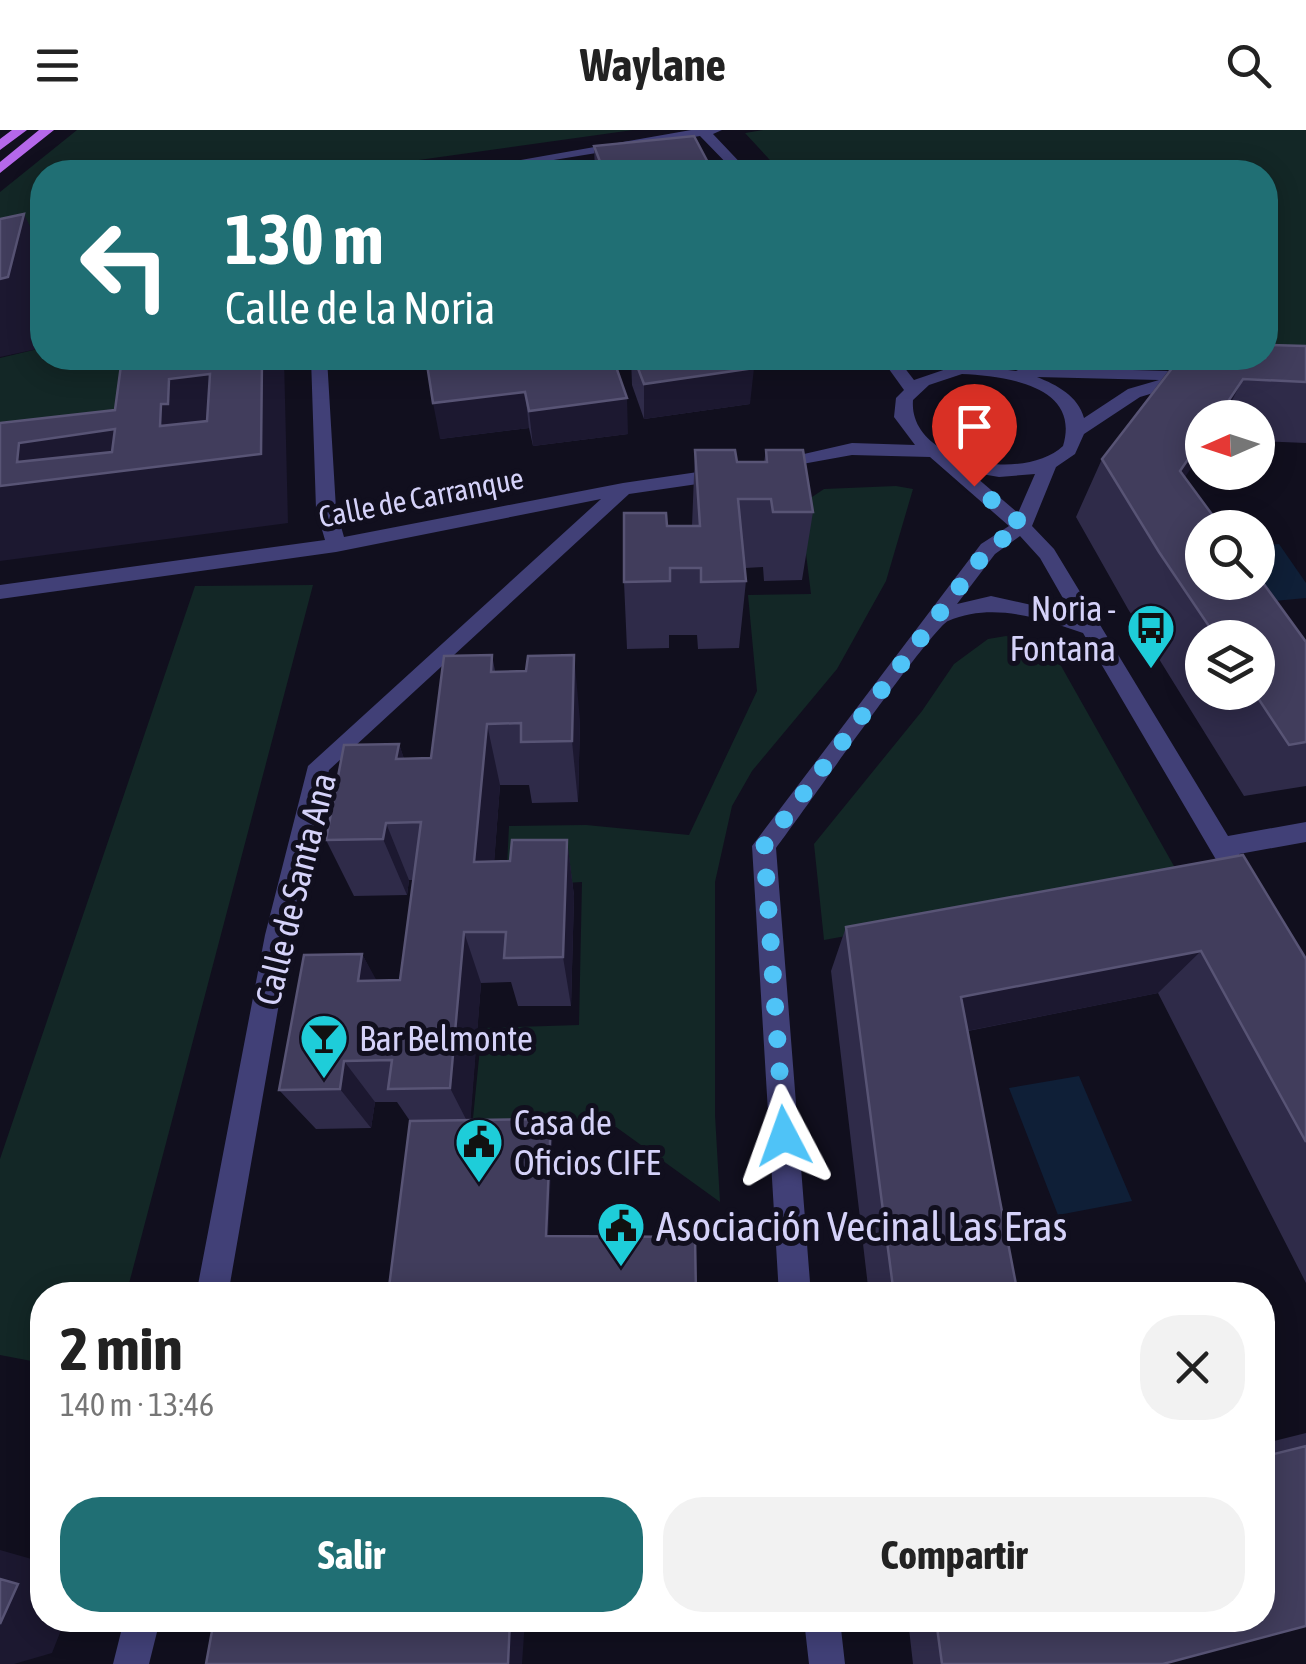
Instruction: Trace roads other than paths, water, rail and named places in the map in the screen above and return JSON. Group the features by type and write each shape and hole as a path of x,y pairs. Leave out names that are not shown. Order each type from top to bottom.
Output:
{"main road":[{"path":"0,146 20,130"},
{"path":"0,168 47,130"}],"street":[{"path":"534,160 710,132 732,160"},
{"path":"319,370 326,509 336,544"},
{"path":"898,370 912,389"},
{"path":"955,370 938,373 912,389 903,409 909,431 1002,512 1023,525 1046,554 1259,911"},
{"path":"938,456 980,470 1016,472 1048,465 1070,450 1078,430 1134,392 1209,376 977,370"},
{"path":"1009,372 1031,379 1065,401 1078,430"},
{"name":"Calle de Carranque","path":"0,592 336,544 623,489 764,468 852,448 884,433 903,409"},
{"name":"Calle de Carranque","path":"852,448 938,456"},
{"path":"794,1282 764,846 988,549 1023,525 1048,465"},
{"name":"Calle de Santa Ana","path":"214,1282 278,935 319,766 623,489"},
{"path":"935,617 991,602 1050,614 1092,628"},
{"path":"1222,847 1306,832"},
{"path":"131,1664 139,1632"},
{"path":"823,1632 827,1664"}],"water":[{"path":"1275,544 1279,544 1306,583 1306,598 1273,600"},
{"path":"1079,1076 1132,1201 1058,1215 1009,1088"}],"place":[{"name":"Noria - Fontana","path":"1151,670"},
{"name":"Bar Belmonte","path":"324,1080"},
{"name":"Casa de Oficios CIFE","path":"479,1184"},
{"name":"Asociación Vecinal Las Eras","path":"621,1268"}]}
